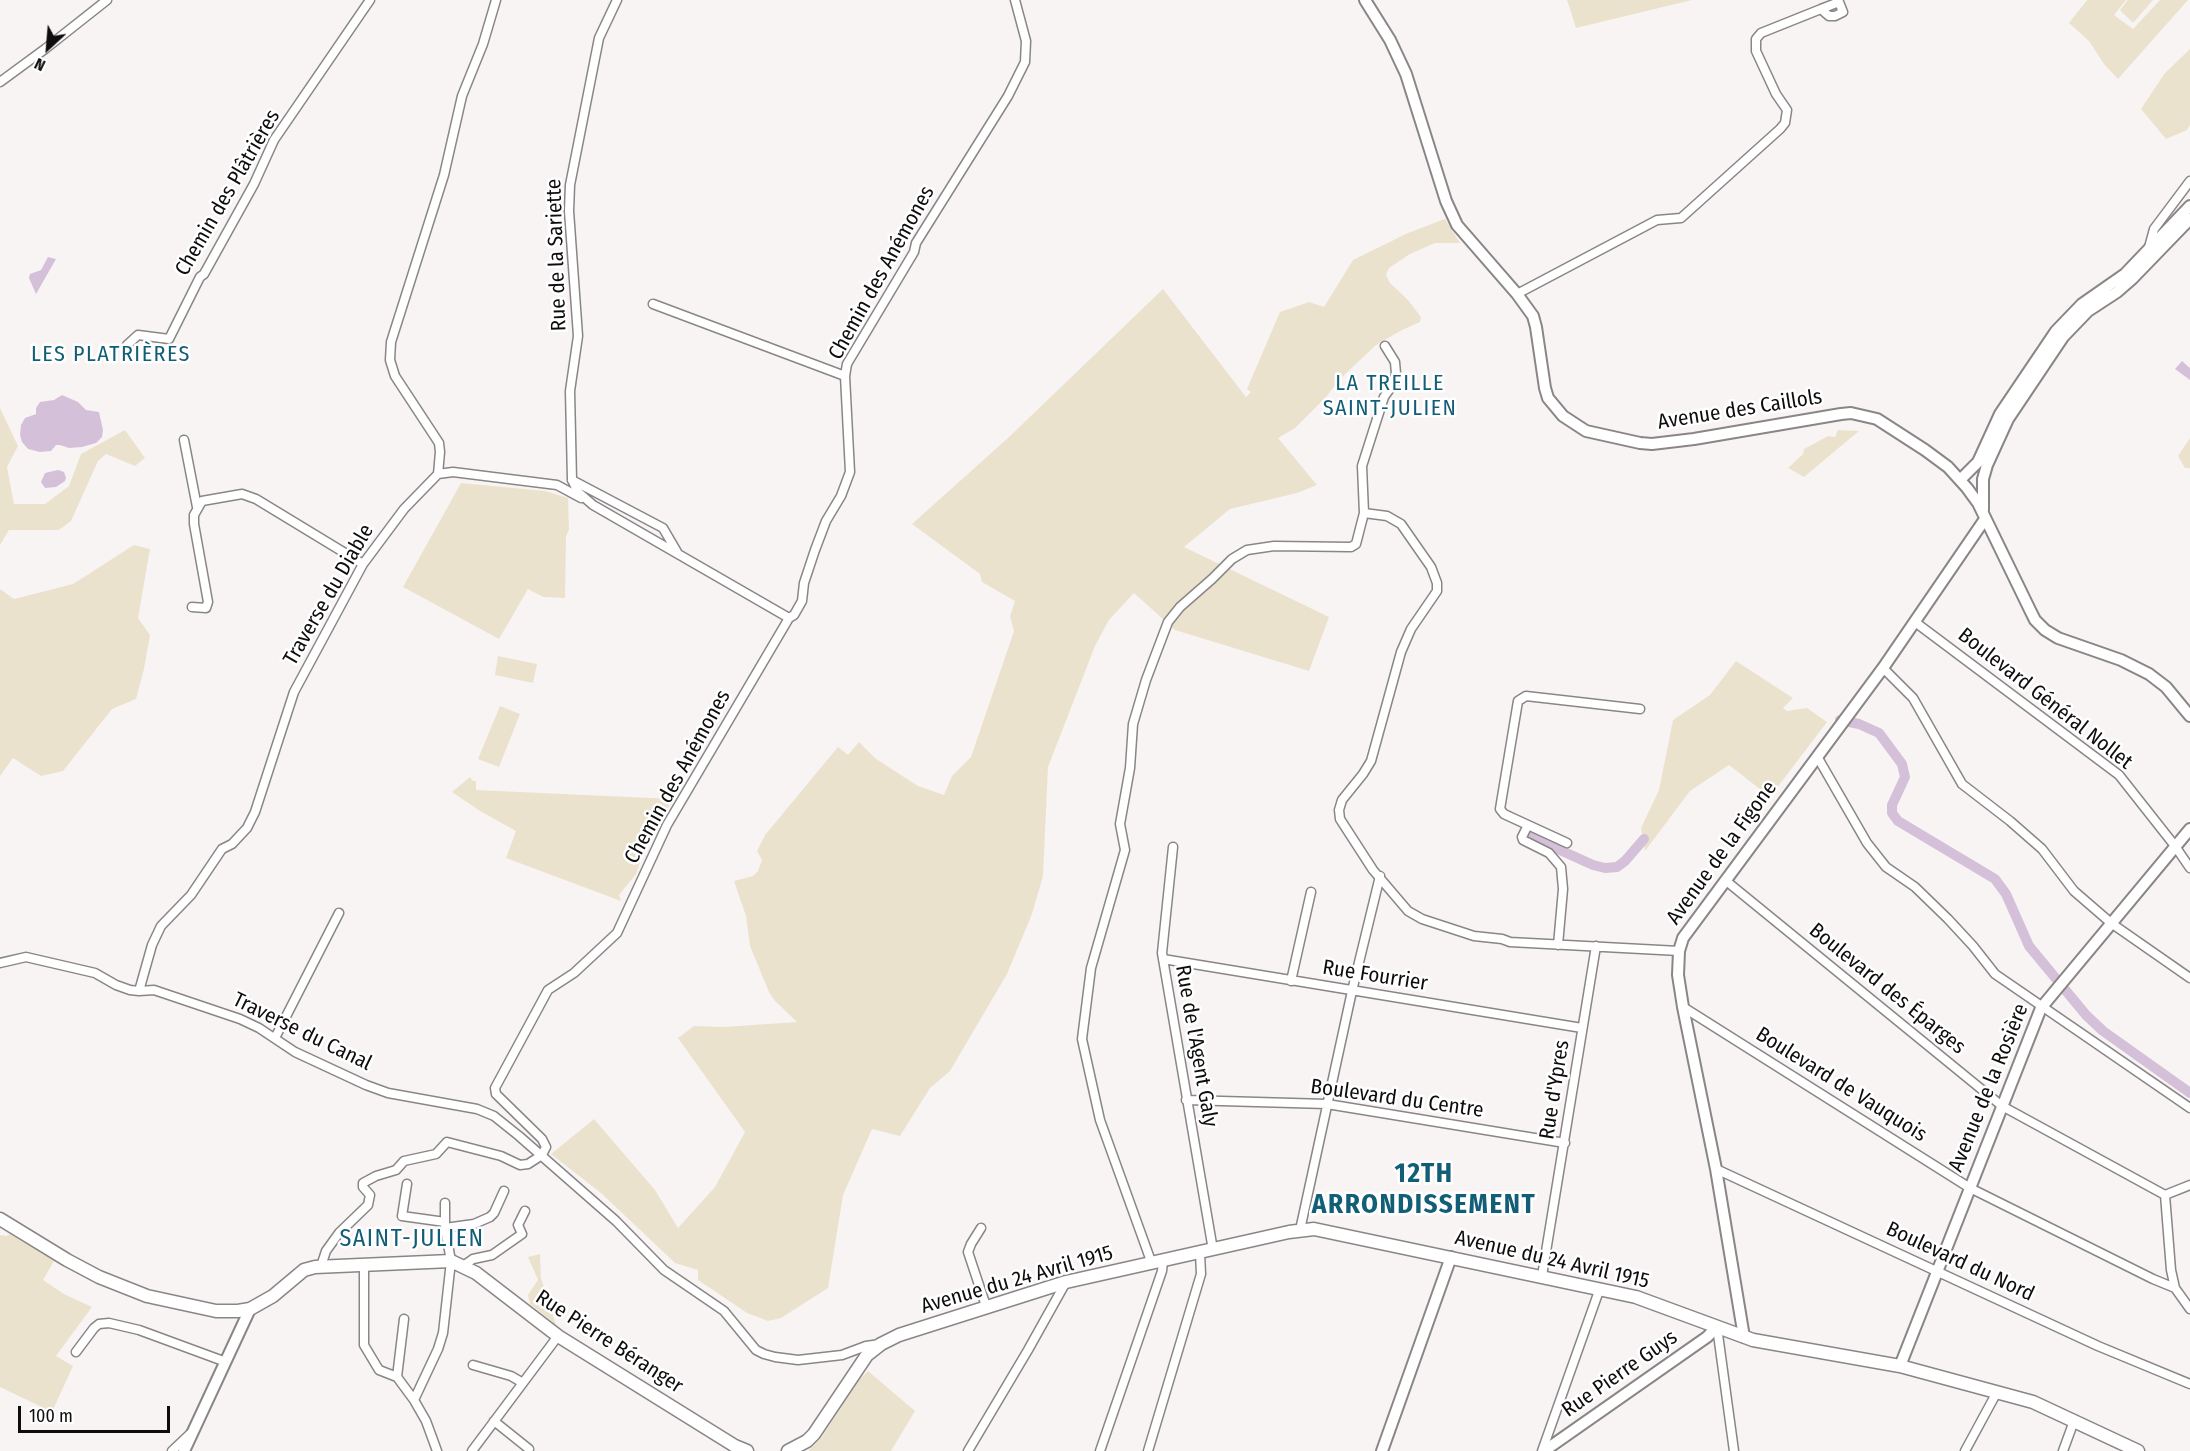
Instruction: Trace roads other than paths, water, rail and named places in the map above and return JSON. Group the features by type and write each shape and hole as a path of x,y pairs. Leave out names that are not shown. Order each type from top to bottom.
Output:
{"main road":[{"path":"0,1219 91,1273 147,1296 216,1311 238,1311 250,1308"},
{"name":"Avenue du 24 Avril 1915","path":"881,1344 899,1335 1066,1282 1300,1230 1317,1229 1600,1288 1636,1297 1744,1337 1900,1366 1997,1392 2033,1402 2138,1451"},
{"name":"Rue Pierre Béranger","path":"250,1308 273,1296 304,1270 321,1266 451,1261 476,1273 558,1336 735,1446 747,1451"},
{"path":"788,1451 807,1441 814,1434 861,1361 881,1344"}],"street":[{"path":"0,82 106,0"},
{"name":"Chemin des Plâtrières","path":"127,345 138,335 170,339 197,283 254,184 266,153 370,0"},
{"path":"496,0 483,44 462,96 444,175 391,342 390,360 395,376 415,403 439,443 438,474 453,472 557,484 572,480 663,528 679,555"},
{"name":"Rue de la Sariette","path":"572,480 570,391 578,336 569,211 570,185 599,38 617,0"},
{"name":"Chemin des Anémones","path":"881,1344 866,1346 842,1355 798,1360 775,1358 756,1350 724,1311 664,1270 616,1221 542,1155 546,1147 542,1139 496,1095 495,1088 548,990 573,973 617,933 667,825 789,618 794,615 802,601 804,583 815,550 826,521 841,496 850,472 845,376 847,364 914,252 916,243 1008,96 1024,62 1026,41 1015,0"},
{"name":"Avenue des Caillols","path":"1365,0 1390,40 1406,74 1446,201 1457,225 1517,294 1533,316 1548,398 1563,416 1586,431 1640,443 1664,444 1851,414 1877,419 1948,467 1960,480 1978,503 2026,603 2040,625 2058,638 2121,660 2149,674 2166,687 2190,716"},
{"path":"1517,294 1656,220 1681,218 1785,123 1787,110 1776,94 1756,51 1756,39 1761,33 1821,9"},
{"path":"2149,255 2154,229 2190,181"},
{"path":"1984,516 1983,479 1987,465 2008,419 2034,379 2077,321 2097,304 2117,292 2190,206"},
{"path":"1960,480 1978,462 2000,414 2056,331 2082,304 2125,274 2190,219"},
{"path":"653,304 845,376"},
{"path":"1100,1451 1162,1271 1100,1120 1082,1039 1091,968 1125,850 1120,824 1130,768 1133,724 1168,622 1180,607 1232,559 1247,550 1274,546 1351,548 1356,544 1364,513 1362,466 1384,397 1394,382 1396,374 1395,362 1385,346"},
{"path":"184,440 197,507"},
{"name":"Traverse du Diable","path":"139,992 152,945 161,926 191,895 222,849 232,844 247,828 255,812 294,692 363,564 404,509 438,474"},
{"path":"572,480 586,501"},
{"path":"557,484 789,618"},
{"path":"192,607 206,608 208,602 194,524 194,515 202,501 242,494 256,499 363,564"},
{"path":"1364,513 1387,516 1401,524 1431,567 1437,583 1437,591 1410,629 1401,652 1371,761 1364,774 1342,800 1339,810 1340,819 1373,870 1408,911 1474,936 1509,942 1679,951"},
{"name":"Avenue de la Figone","path":"1744,1337 1716,1169 1683,1007 1678,975 1679,951 1683,938 1883,668 1984,516"},
{"name":"Boulevard Général Nollet","path":"1915,622 2119,776 2190,868"},
{"path":"1883,668 1913,698 1962,784 2042,849 2074,891 2111,923 2190,978"},
{"path":"1567,843 1525,830 1500,809 1518,700 1526,696 1640,709"},
{"path":"1818,758 1867,843 1886,867 1915,887 1973,946 1995,974 2041,1008 2190,1108"},
{"name":"Avenue de la Rosière","path":"1900,1366 2041,1008 2190,829"},
{"path":"1525,830 1527,842 1549,853 1561,867 1563,889 1558,945"},
{"name":"Rue de l'Agent Galy","path":"1148,1451 1206,1252 1186,1100 1163,959 1173,847"},
{"path":"1300,1230 1352,991 1380,876"},
{"name":"Boulevard des Éparges","path":"1725,880 2002,1106 2165,1195"},
{"path":"1291,981 1311,892"},
{"path":"274,1038 339,913"},
{"name":"Rue d'Ypres","path":"1542,1275 1596,946"},
{"path":"0,963 26,957 95,973 116,985 139,992"},
{"name":"Rue Fourrier","path":"1163,959 1582,1028"},
{"name":"Traverse du Canal","path":"139,992 154,990 215,1009 259,1028 295,1052 377,1089 485,1112 501,1121 542,1155"},
{"name":"Boulevard de Vauquois","path":"1683,1007 1970,1188 2175,1288"},
{"name":"Boulevard du Centre","path":"1186,1100 1327,1104 1565,1143"},
{"path":"321,1266 326,1251 339,1233 366,1209 370,1200 363,1183 396,1170 404,1161 436,1154 447,1142 501,1156 520,1165 528,1164 542,1155"},
{"name":"Boulevard du Nord","path":"1716,1169 2098,1346 2190,1384"},
{"path":"407,1184 402,1216 445,1225 474,1224 490,1217 504,1191"},
{"path":"2190,1185 2165,1195 2171,1270 2175,1288 2190,1309"},
{"path":"414,1400 441,1342 451,1261 445,1225 445,1203"},
{"path":"463,1266 473,1259 492,1255 522,1233 518,1226 525,1211"},
{"path":"981,1228 968,1252 986,1306"},
{"path":"1382,1451 1451,1257"},
{"path":"364,1264 364,1345 379,1370 398,1377 414,1400 426,1421 437,1451"},
{"path":"968,1451 1066,1282"},
{"path":"1543,1451 1600,1288"},
{"path":"184,1451 250,1308"},
{"path":"398,1377 404,1319"},
{"path":"76,1352 94,1328 99,1324 109,1323 139,1330 226,1362"},
{"path":"1717,1328 1734,1451"},
{"name":"Rue Pierre Guys","path":"1543,1451 1717,1328"},
{"path":"472,1451 558,1336"},
{"path":"473,1365 512,1376 523,1383"},
{"path":"1965,1451 1997,1392"},
{"path":"494,1421 529,1449"},
{"path":"2063,1451 2074,1421"},
{"path":"172,1451 195,1430"}],"waterway":[{"path":"1840,720 1859,724 1879,733 1902,764 1905,777 1892,805 1892,813 1898,821 1995,879 2006,894 2029,946 2086,1015 2103,1031 2190,1093"},
{"path":"1529,836 1593,865 1605,868 1617,867 1644,839"}],"district":[{"name":"LES PLATRIÈRES","path":"111,355"},
{"name":"LA TREILLE SAINT-JULIEN","path":"1390,396"},
{"name":"12TH ARRONDISSEMENT","path":"1424,1190"},
{"name":"SAINT-JULIEN","path":"412,1239"}]}
